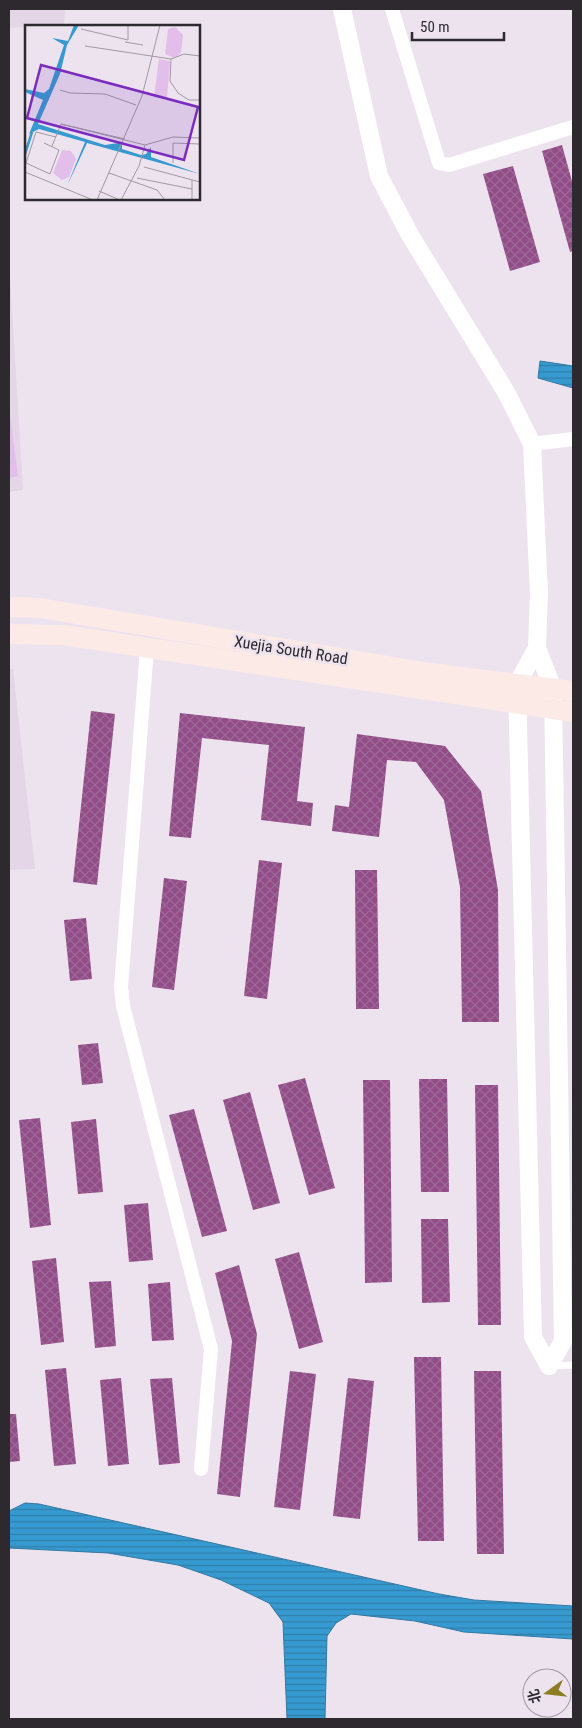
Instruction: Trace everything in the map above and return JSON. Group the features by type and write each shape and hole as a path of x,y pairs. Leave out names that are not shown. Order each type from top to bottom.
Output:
{"main road":[{"name":"Xuejia South Road","path":"9,607 40,608 430,673 573,692"},
{"name":"Xuejia South Road","path":"9,634 63,635 573,712"}],"street":[{"path":"342,9 379,176 410,236 506,392 532,444 539,593 537,648 553,689 564,1341 549,1366"},
{"path":"392,9 439,163 449,165 573,127"},
{"path":"532,444 573,439"},
{"path":"147,648 121,987 123,1006 211,1349 201,1469"},
{"path":"537,648 517,684 533,1337 549,1366"}],"lane":[{"path":"549,1366 573,1365"}],"shaded area":[{"path":"9,9 65,9 64,25 25,25 25,27 9,28"},
{"path":"9,259 23,490 9,492"},
{"path":"9,407 18,476 9,478"},
{"path":"9,669 13,669 35,869 9,870"}],"water":[{"path":"540,361 573,366 573,388 538,378"},
{"path":"25,1503 39,1504 439,1594 474,1600 573,1606 573,1639 464,1632 415,1621 351,1614 336,1623 327,1636 325,1719 287,1719 283,1622 269,1603 221,1580 178,1565 108,1553 9,1548 9,1511"}],"building":[{"path":"562,145 573,185 573,251 570,252 542,151"},
{"path":"513,166 540,262 510,271 483,174"},
{"path":"91,711 115,714 97,885 73,882"},
{"path":"180,713 305,727 297,801 313,803 311,826 261,820 269,745 202,738 191,838 169,836"},
{"path":"357,734 445,746 481,791 498,890 499,1022 462,1022 460,887 444,800 416,762 387,760 379,837 332,831 335,805 349,807"},
{"path":"259,860 282,863 267,999 244,996"},
{"path":"355,870 377,870 379,1009 356,1009"},
{"path":"164,878 187,881 174,990 152,987"},
{"path":"86,918 92,979 70,981 64,920"},
{"path":"98,1043 103,1083 82,1085 78,1045"},
{"path":"305,1078 335,1188 309,1195 278,1085"},
{"path":"419,1079 447,1079 449,1192 421,1192"},
{"path":"363,1080 390,1080 392,1282 365,1283"},
{"path":"475,1085 498,1085 501,1325 478,1325"},
{"path":"250,1092 280,1203 253,1210 223,1100"},
{"path":"194,1109 227,1231 202,1237 169,1115"},
{"path":"40,1118 51,1225 30,1228 19,1120"},
{"path":"96,1119 103,1192 78,1194 71,1122"},
{"path":"148,1203 153,1260 129,1262 124,1205"},
{"path":"421,1219 448,1219 450,1302 422,1303"},
{"path":"299,1252 323,1342 299,1349 275,1259"},
{"path":"56,1258 64,1342 41,1345 32,1261"},
{"path":"239,1265 257,1334 240,1497 217,1494 232,1341 215,1273"},
{"path":"111,1281 116,1346 95,1348 89,1282"},
{"path":"170,1282 174,1340 152,1341 148,1284"},
{"path":"414,1357 441,1357 444,1541 418,1541"},
{"path":"66,1368 76,1464 54,1466 45,1370"},
{"path":"290,1371 316,1374 300,1510 274,1507"},
{"path":"474,1371 501,1371 504,1554 477,1554"},
{"path":"121,1378 129,1464 108,1466 100,1380"},
{"path":"172,1378 180,1463 159,1465 150,1379"},
{"path":"348,1378 374,1381 360,1519 333,1516"},
{"path":"9,1414 16,1414 20,1461 9,1462"}]}
